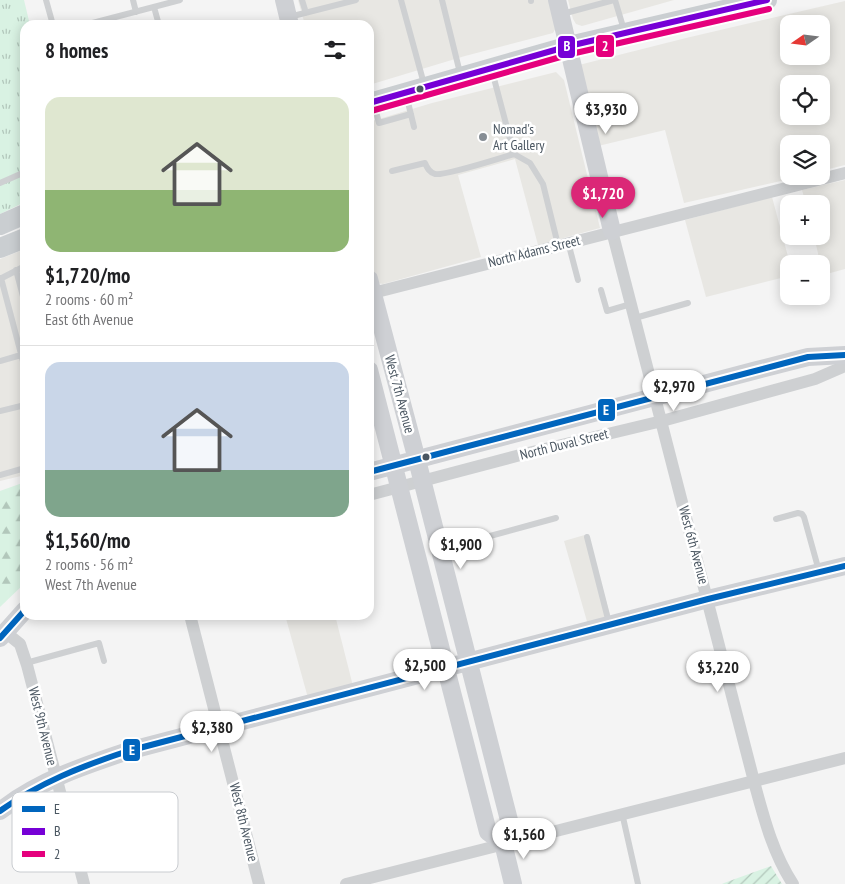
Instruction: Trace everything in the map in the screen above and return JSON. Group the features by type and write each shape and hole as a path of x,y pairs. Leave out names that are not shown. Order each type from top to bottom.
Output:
{"main road":[{"path":"374,102 569,46 745,2 767,0"},
{"path":"559,7 612,231"},
{"path":"0,225 20,216"},
{"path":"0,248 20,240"},
{"name":"West 7th Avenue","path":"374,303 423,482 511,828 503,843"},
{"name":"North Duval Street","path":"374,471 808,357 845,355"},
{"name":"West 7th Avenue","path":"374,391 395,466 488,832 503,843 513,884"},
{"path":"27,792 78,767 128,751 447,669 708,599 845,566"},
{"path":"428,596 450,591"},
{"path":"3,635 20,616"},
{"path":"0,811 12,803"}],"street":[{"name":"North Adams Street","path":"374,287 563,244 845,173"},
{"name":"West 6th Avenue","path":"612,231 767,828 779,860 792,884"},
{"name":"North Duval Street","path":"374,494 524,454 662,421 815,379 845,366"},
{"name":"West 8th Avenue","path":"191,620 259,884"},
{"name":"West 9th Avenue","path":"3,635 20,644 60,792"},
{"path":"346,884 845,758"}],"lane":[{"path":"46,0 52,20"},
{"path":"133,0 136,12"},
{"path":"105,20 180,0"},
{"path":"302,0 306,13"},
{"path":"287,14 306,13 356,0"},
{"path":"401,0 425,87"},
{"path":"442,0 461,77"},
{"path":"559,7 615,0 625,33"},
{"path":"154,7 158,20"},
{"path":"492,68 514,154"},
{"path":"405,93 414,127"},
{"path":"374,110 379,123 411,114"},
{"path":"392,172 425,163 428,170 435,174 449,172 514,154 530,163 543,184 563,244 578,280"},
{"path":"0,183 20,174"},
{"path":"20,268 0,279 20,351"},
{"path":"16,270 20,285"},
{"path":"602,290 607,311 632,304"},
{"path":"635,318 688,303"},
{"path":"0,361 20,355"},
{"path":"0,411 20,406"},
{"path":"0,475 20,469"},
{"path":"776,519 798,513 804,517 819,572"},
{"path":"442,558 478,549 490,536 556,518"},
{"path":"587,537 610,626"},
{"path":"26,663 99,643 104,661"},
{"path":"622,813 638,884"}],"shaded area":[{"path":"298,0 549,0 556,28 553,33 465,56 374,83 374,20 304,20"},
{"path":"568,0 674,0 582,26 576,24 573,19"},
{"path":"845,1 845,165 830,169 830,135 780,135 780,181 684,203 665,130 598,146 579,65 780,16 780,65 830,65 830,15 785,15"},
{"path":"556,72 564,80 600,228 538,245 515,159 458,175 481,257 383,284 377,283 374,279 374,120 432,103"},
{"path":"845,180 845,269 830,273 830,255 818,255 816,245 830,245 830,195 803,195 802,190"},
{"path":"772,197 780,227 780,245 785,245 788,255 780,255 780,278 706,297 685,220"},
{"path":"20,251 20,476 0,481 0,259"},
{"path":"588,534 611,619 588,625 564,541"},
{"path":"286,620 336,620 353,686 308,698"}],"green space":[{"path":"0,0 24,0 29,20 20,20 20,204 0,214"},
{"path":"20,484 20,588 0,607 0,491"},
{"path":"771,866 782,884 722,884 724,883"}],"transit line":[{"name":"B","path":"374,102 569,46 767,0"},
{"name":"2","path":"374,110 571,54 769,9"},
{"name":"E","path":"374,471 808,357 845,355"},
{"name":"E","path":"30,792 61,776 128,751 708,599 845,566"},
{"name":"E","path":"0,638 20,616"},
{"name":"E","path":"0,811 12,803"}],"place":[{"name":"Nomad's Art Gallery","path":"483,137"}]}
